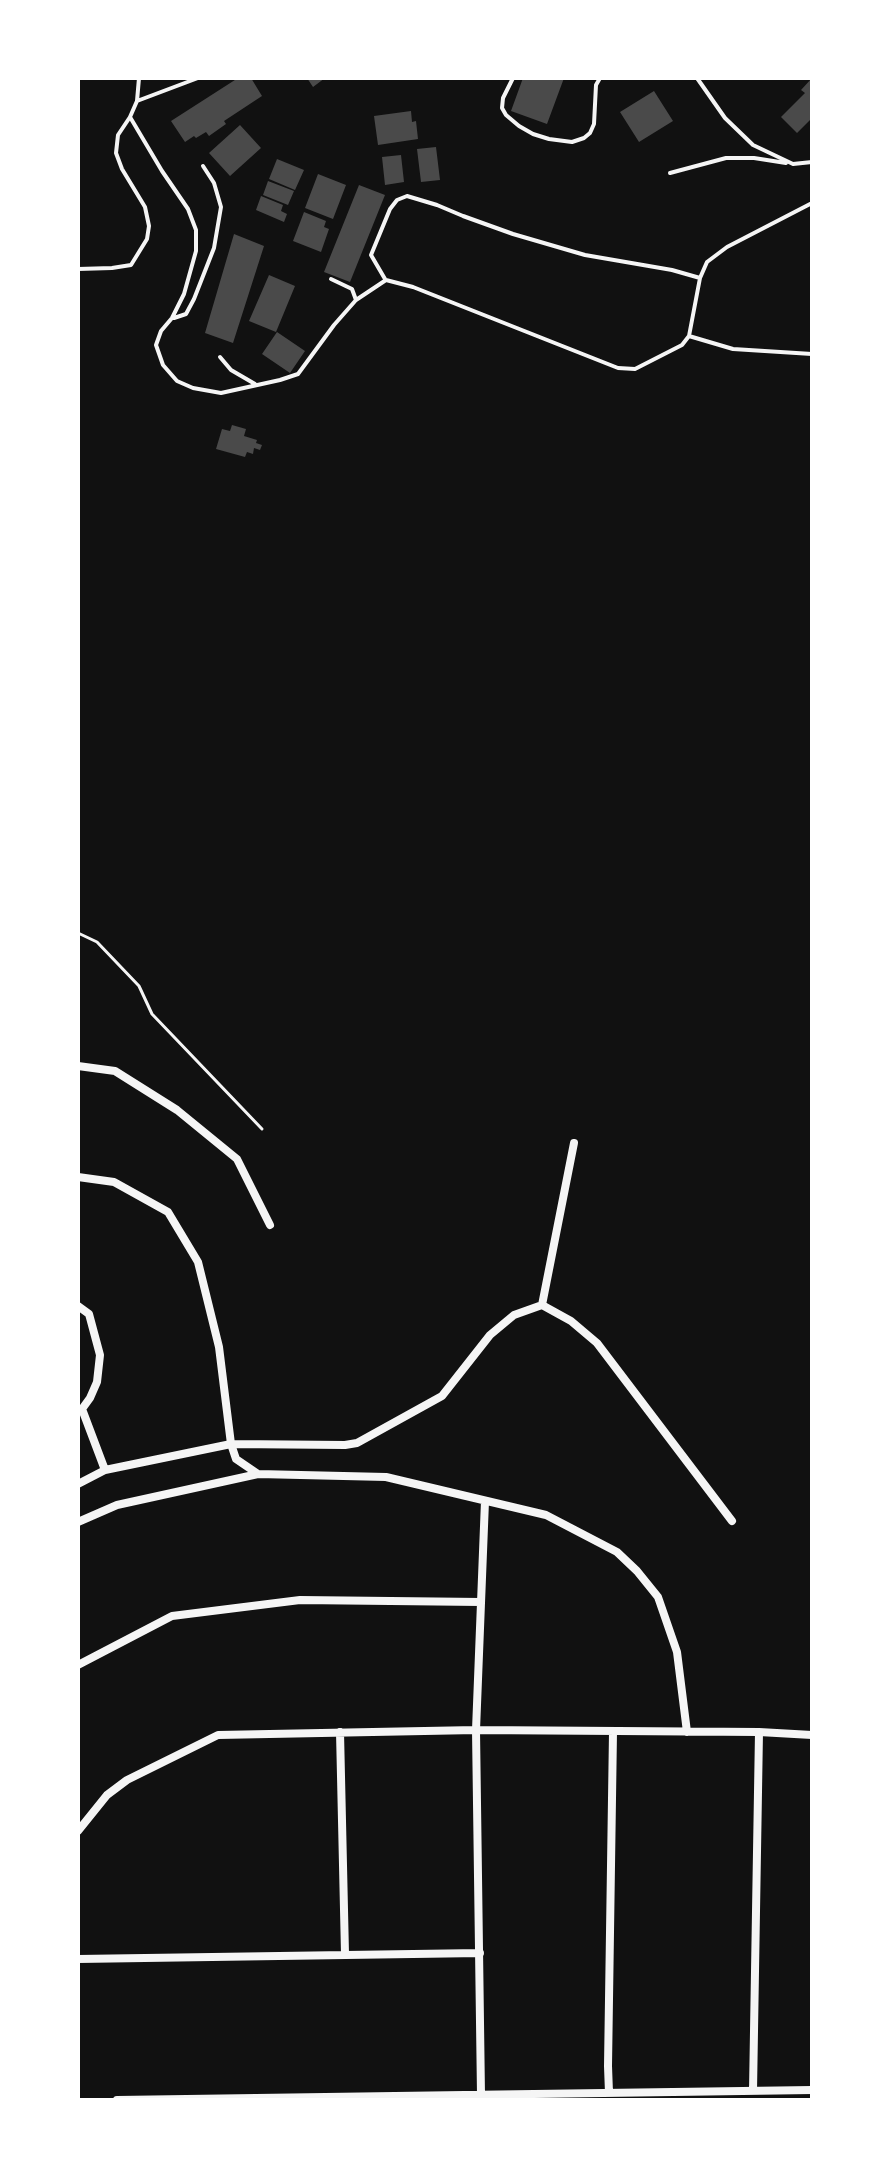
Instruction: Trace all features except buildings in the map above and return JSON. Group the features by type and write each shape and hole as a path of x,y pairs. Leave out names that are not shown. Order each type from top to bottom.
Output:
{"street":[{"path":"78,1066 115,1071 177,1110 237,1159 270,1225"},
{"path":"542,1305 574,1143"},
{"path":"78,1177 114,1182 168,1212 198,1262 219,1347 231,1444 236,1459 258,1474"},
{"path":"78,1484 105,1470 231,1444 357,1443 442,1396 490,1335 514,1315 542,1305 571,1321 597,1343 732,1521"},
{"path":"78,1306 89,1314 100,1355 97,1382 90,1398 80,1409 105,1470"},
{"path":"78,1522 117,1505 258,1474 386,1477 546,1515 617,1552 658,1597 677,1652 687,1732"},
{"path":"481,2095 476,1730 485,1501"},
{"path":"78,1665 172,1616 300,1600 481,1602"},
{"path":"78,1831 107,1795 127,1780 218,1735 476,1730 812,1735"},
{"path":"340,1732 345,1954"},
{"path":"609,2093 613,1732"},
{"path":"753,2091 759,1732"},
{"path":"78,1959 480,1953"},
{"path":"117,2100 812,2090"}],"lane":[{"path":"78,269 131,265 147,239 149,226 145,207 116,153 118,135 137,101 139,78"},
{"path":"137,101 198,78"},
{"path":"513,78 503,98 502,108 506,115 533,134 572,142 584,138 594,124 596,85 600,78"},
{"path":"697,78 739,133 753,145 793,164"},
{"path":"130,117 188,209 196,230 196,251 184,294 156,345 163,365 177,381 193,388 221,393 298,374 356,300 386,280"},
{"path":"670,173 726,158 754,158 793,164 812,162"},
{"path":"172,318 186,314 214,248 221,207 214,183 203,166"},
{"path":"700,278 585,255 513,234 407,196 397,200 390,209 371,255 386,280 413,287 618,368 635,369 682,345 689,336 700,278 707,262 727,247 812,203"},
{"path":"331,279 352,289 356,300"},
{"path":"689,336 733,349 812,354"},
{"path":"220,357 231,370 257,385"}],"path":[{"path":"78,933 97,942 139,986 152,1014 262,1129"}]}
